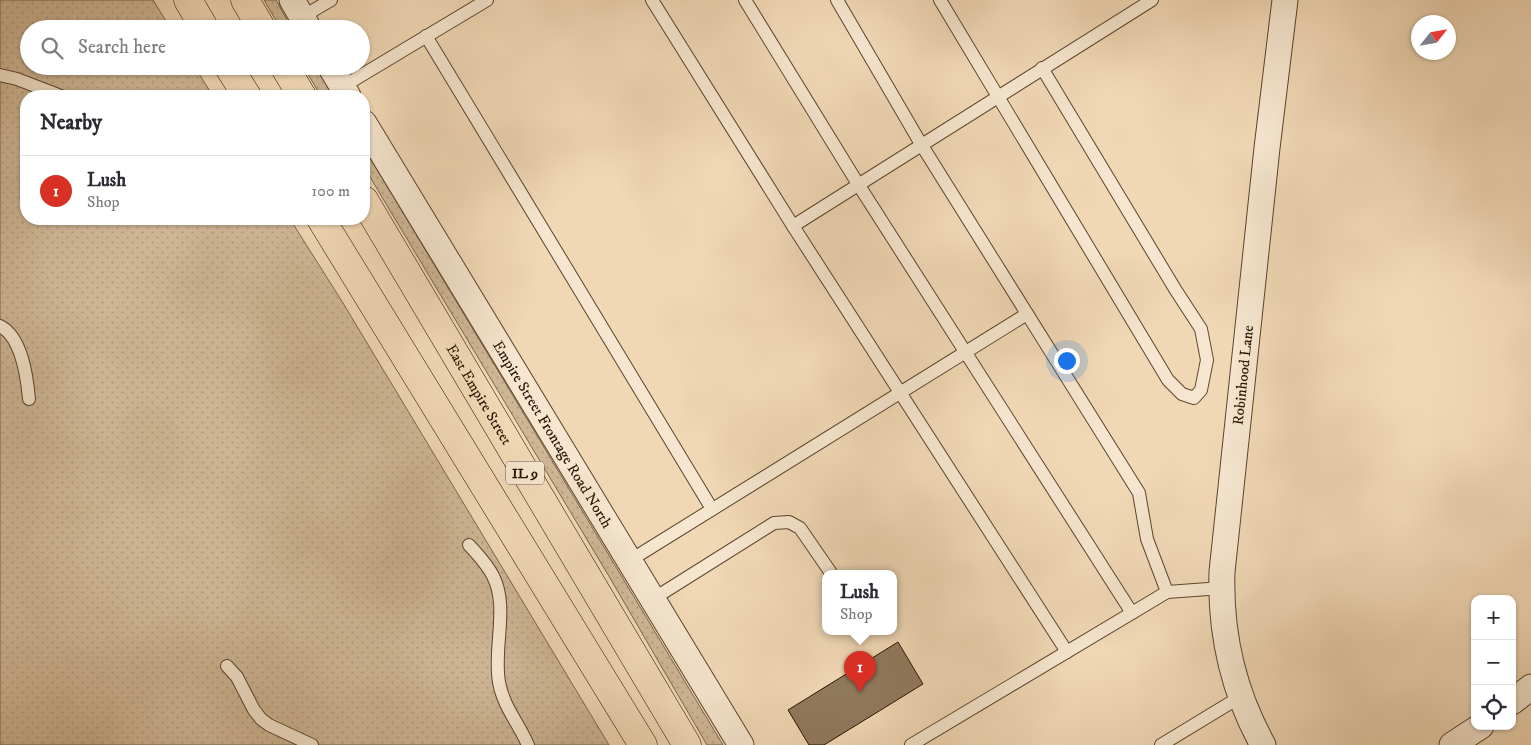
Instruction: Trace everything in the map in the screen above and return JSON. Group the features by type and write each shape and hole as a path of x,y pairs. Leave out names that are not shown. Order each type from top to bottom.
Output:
{"main road":[{"path":"188,0 200,20"},
{"path":"244,0 256,20"},
{"path":"234,75 243,90"},
{"path":"289,75 298,90"},
{"name":"East Empire Street","path":"370,210 687,745"},
{"name":"IL 9","path":"325,225 643,745"}],"street":[{"name":"Robinhood Lane","path":"1262,745 1240,698 1230,665 1225,634 1222,588 1266,158 1285,0"},
{"name":"Empire Street Frontage Road North","path":"370,133 741,745"},
{"path":"1516,699 1531,687"},
{"path":"1452,745 1476,730"}],"lane":[{"path":"301,15 331,0"},
{"path":"370,67 487,0"},
{"path":"652,0 793,226 1067,652"},
{"path":"745,0 858,184 1132,613"},
{"path":"837,0 921,144 1139,493 1147,539 1166,592"},
{"path":"940,0 1168,380 1182,394 1194,398 1201,390 1207,360 1201,328 1175,289 1042,68"},
{"path":"793,226 1152,0"},
{"path":"426,36 712,509"},
{"path":"0,75 17,79 45,90"},
{"path":"340,83 355,75"},
{"path":"629,561 1027,314"},
{"path":"0,326 11,334 23,360 29,399"},
{"path":"653,599 774,523 789,522 800,528 829,570"},
{"path":"469,546 490,571 497,589 500,609 498,651 501,692 528,745"},
{"path":"911,745 1166,592 1222,588"},
{"path":"227,666 237,677 254,710 261,719 269,726 312,745"},
{"path":"1161,745 1240,698"}],"shaded area":[{"path":"0,0 153,0 165,20 20,20 20,75 200,75 209,90 20,90 20,225 294,225 343,303 609,745 0,745"},
{"path":"264,0 276,0 287,20 276,20"},
{"path":"308,75 320,75 329,90 317,90"},
{"path":"370,158 723,745 707,745 610,578 370,177"}],"building":[{"path":"898,642 923,684 824,745 809,745 788,710"}],"place":[{"name":"Lush","path":"860,692"}]}
